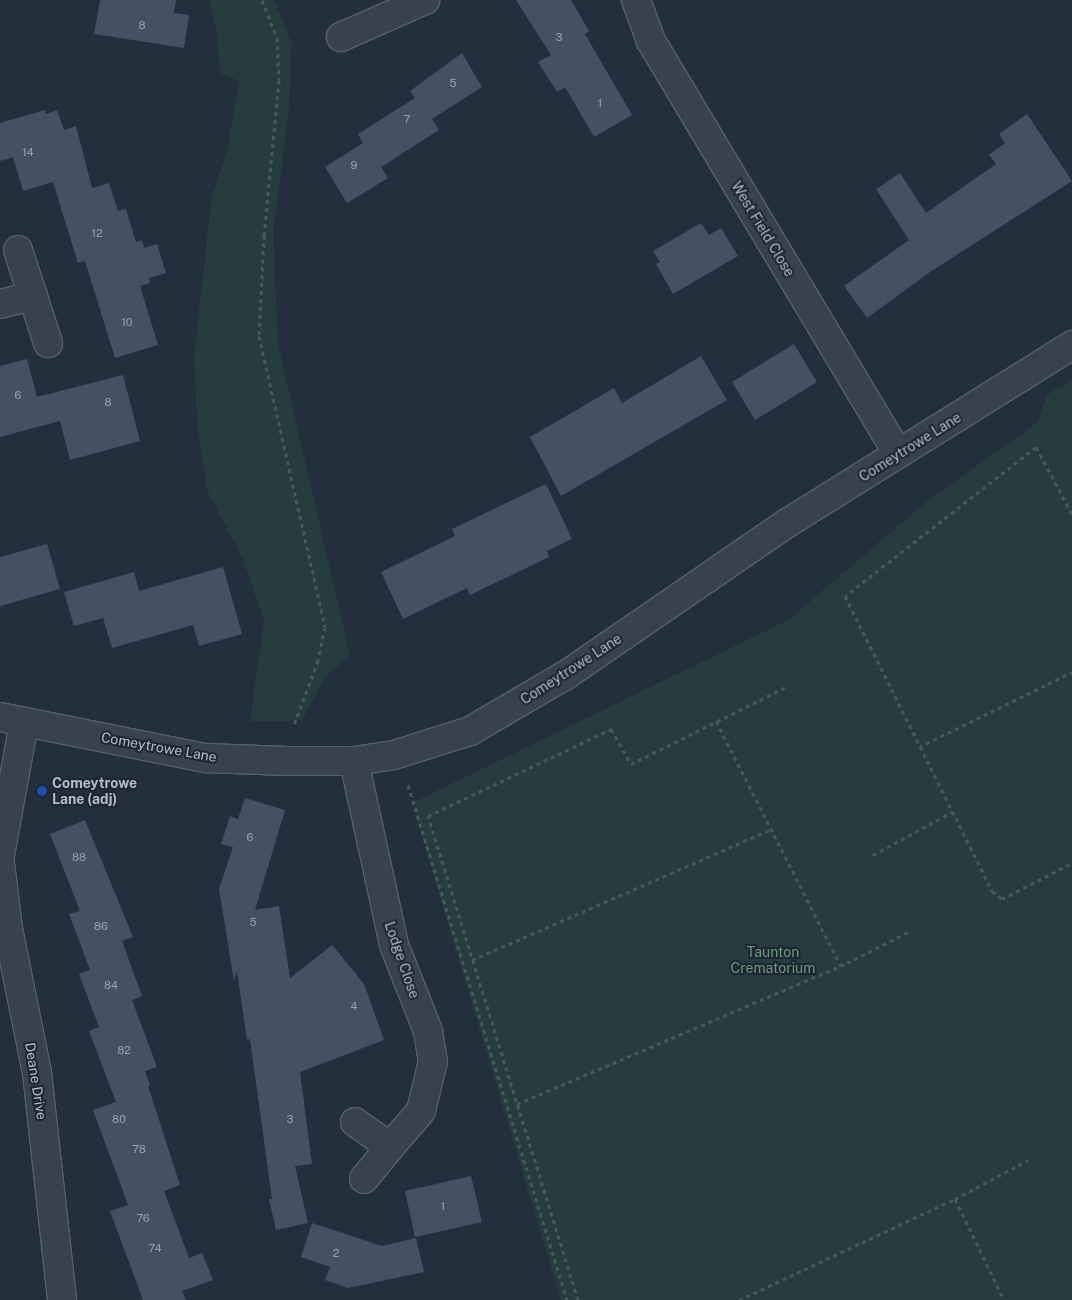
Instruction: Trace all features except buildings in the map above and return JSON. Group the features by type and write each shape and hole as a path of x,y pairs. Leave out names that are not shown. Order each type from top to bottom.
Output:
{"street":[{"path":"342,36 374,10 426,0"},
{"name":"West Field Close","path":"636,0 651,42 898,454"},
{"path":"18,250 48,343"},
{"path":"0,304 32,296"},
{"name":"Comeytrowe Lane","path":"12,720 206,758 293,761 354,761 394,755 470,731 566,674 789,522 1072,345"},
{"path":"0,855 12,720"},
{"name":"Lodge Close","path":"354,761 394,945 428,1032 433,1061 421,1111 364,1178"},
{"name":"Deane Drive","path":"0,863 8,929 37,1072 62,1300"},
{"path":"355,1122 390,1147"}],"path":[{"path":"262,0 277,38 279,80 264,235 259,336 325,627 318,660 293,728 293,761"},
{"path":"1072,514 1036,447 845,596 992,891 1002,899 1072,863"},
{"path":"919,747 1072,672"},
{"path":"578,1300 428,816 611,729 632,764 788,686"},
{"path":"716,721 841,966"},
{"path":"394,755 416,802 568,1300"},
{"path":"873,855 952,812"},
{"path":"472,960 770,830"},
{"path":"517,1104 841,966 908,932"},
{"path":"739,1300 955,1199 1028,1160"},
{"path":"955,1199 1004,1300"}],"green space":[{"path":"209,0 274,0 292,44 288,120 273,232 278,344 350,655 325,677 302,721 250,721 264,621 243,560 207,490 197,423 194,354 212,195 227,151 239,81 220,73 216,27"},
{"name":"Taunton Crematorium","path":"1072,379 1072,1300 561,1300 412,803 788,620 927,501 1038,422 1047,395"}],"place":[{"name":"Comeytrowe Lane (adj)","path":"42,791"}]}
